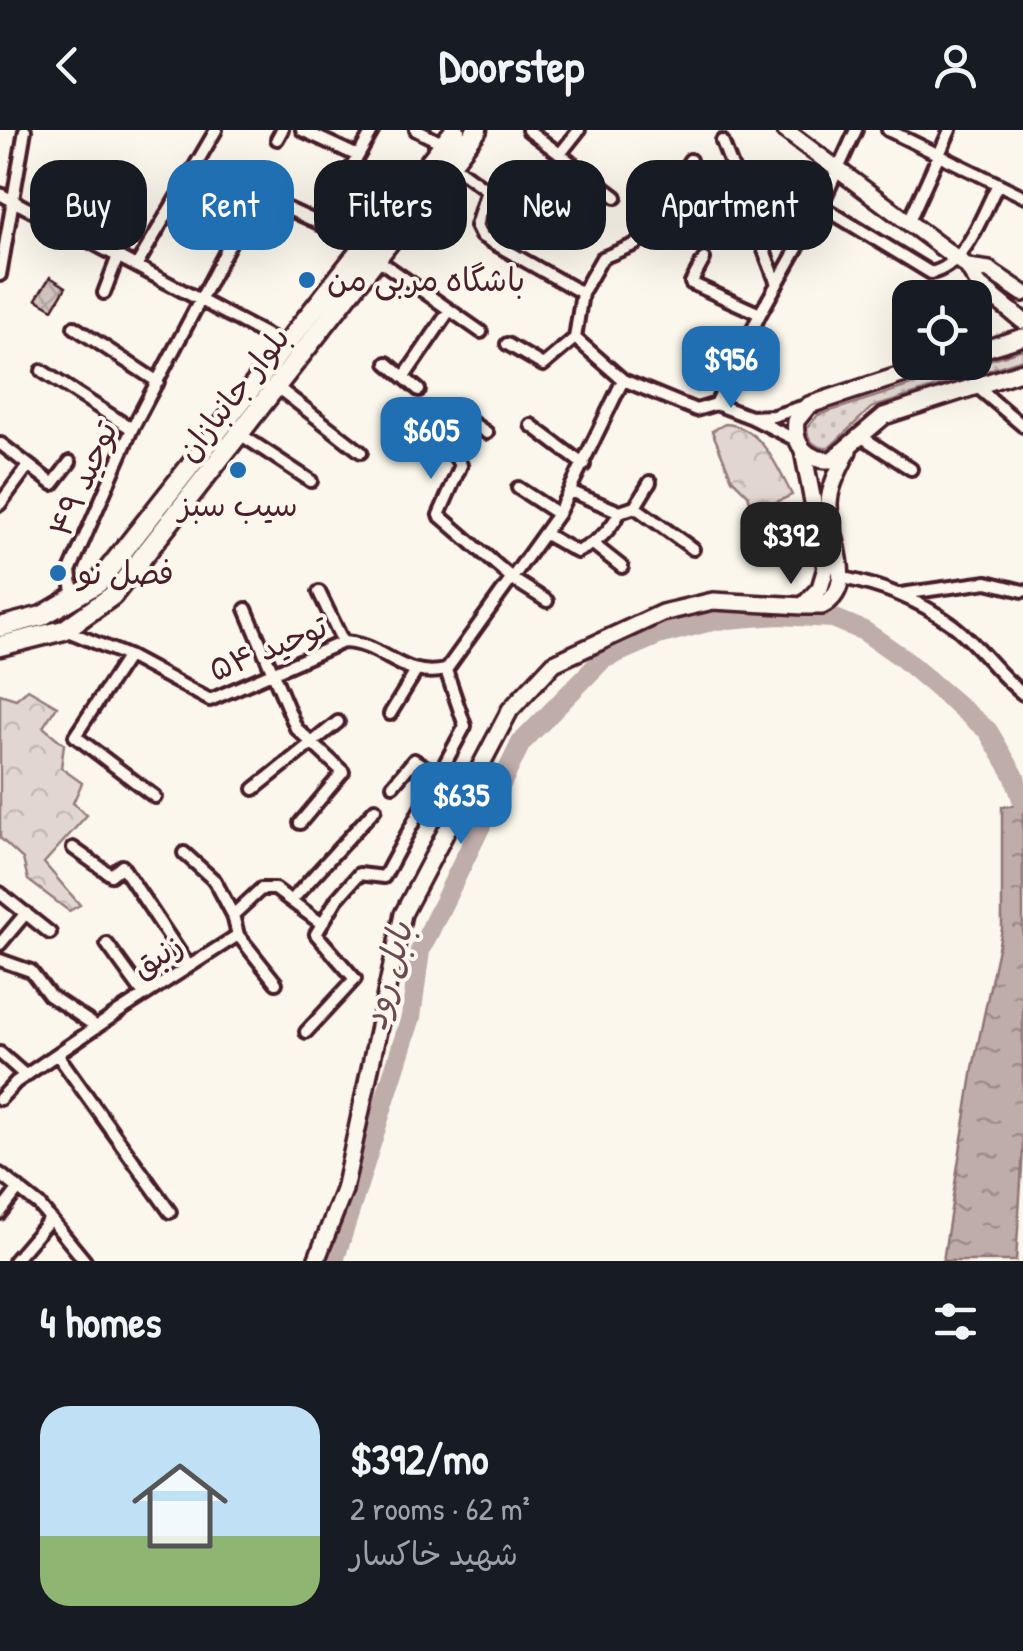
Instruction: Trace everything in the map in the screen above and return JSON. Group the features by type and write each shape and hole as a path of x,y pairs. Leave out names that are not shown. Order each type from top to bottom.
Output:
{"highway":[{"name":"بلوار جانبازان","path":"454,160 477,130"},
{"name":"بلوار جانبازان","path":"0,646 64,630 112,596 277,387 450,137"},
{"name":"بلوار جانبازان","path":"0,627 42,616 74,601 98,583 286,345 371,251"}],"main road":[{"path":"785,130 963,263 1021,331 992,344"},
{"path":"963,263 989,270 1023,293"},
{"path":"316,1261 348,1178 403,914 510,710 554,663 662,613 714,600 804,606 830,602 843,578 829,504 848,451 859,435 884,416 1023,370"},
{"path":"804,606 820,588 826,568 796,421 809,404 892,378"},
{"path":"800,445 821,460 848,451"}],"street":[{"path":"0,275 25,130"},
{"path":"199,160 216,130"},
{"path":"302,130 358,156"},
{"path":"356,160 373,130"},
{"path":"416,130 450,137"},
{"path":"528,130 616,197"},
{"path":"560,154 579,130"},
{"path":"833,179 856,130"},
{"path":"888,130 1023,196"},
{"path":"909,221 950,130"},
{"path":"722,141 778,284"},
{"path":"467,175 488,190 476,226 481,236 582,292"},
{"path":"833,213 931,273 963,263 998,184"},
{"path":"0,194 286,345"},
{"path":"137,265 167,215"},
{"path":"507,344 543,365 575,338 582,292 607,254 626,247"},
{"name":"توحید ۴۹","path":"74,601 70,571 132,429 228,250"},
{"path":"716,404 797,250"},
{"path":"371,251 480,332"},
{"path":"104,292 118,256"},
{"path":"704,259 691,283 760,314"},
{"path":"404,377 448,311"},
{"path":"74,327 158,382"},
{"path":"575,338 623,380 696,410 716,404 750,417 800,445"},
{"path":"387,363 419,390"},
{"path":"42,371 132,429"},
{"path":"390,714 415,673 446,670 514,580 558,514 623,380"},
{"path":"976,386 1023,426"},
{"path":"277,387 360,452"},
{"path":"750,417 773,416 809,404"},
{"path":"487,433 462,416 444,442 462,465 439,516 514,580 546,600"},
{"path":"531,425 584,465"},
{"path":"240,434 311,481"},
{"path":"859,435 911,469"},
{"path":"2,444 53,484 70,462"},
{"path":"1,501 28,466"},
{"path":"570,490 620,512 635,507 650,482"},
{"path":"518,488 558,514"},
{"path":"635,507 693,548"},
{"path":"545,534 577,552 610,530 620,512"},
{"path":"593,544 622,567"},
{"path":"843,578 888,587 952,624 998,675 1023,694"},
{"path":"901,594 987,582 1023,590"},
{"path":"319,592 342,642"},
{"path":"246,609 296,728 309,744 333,758 343,772 300,823"},
{"name":"توحید ۵۴","path":"64,630 128,656 210,700 342,642 366,646 415,673"},
{"path":"128,656 74,736 155,797"},
{"path":"306,1032 354,980 316,934 359,874 384,876 465,726 446,670"},
{"path":"254,789 338,722"},
{"path":"394,785 414,760 438,775"},
{"path":"291,901 375,809"},
{"path":"73,848 110,874 122,866 188,966"},
{"path":"184,853 215,880 233,915 238,935 276,983"},
{"path":"233,915 261,888 275,889 322,924"},
{"path":"0,893 50,932"},
{"path":"0,944 26,913"},
{"name":"زنبق","path":"0,1099 96,1027 238,935"},
{"path":"106,944 144,995"},
{"path":"0,960 31,972 49,995 96,1027"},
{"path":"0,1054 26,1076"},
{"path":"57,1054 170,1212"},
{"path":"0,1174 50,1219 79,1259"},
{"path":"0,1214 19,1188"},
{"path":"14,1261 50,1219"}],"green space":[{"path":"1023,349 1023,359 992,369 992,359"},
{"path":"927,380 958,380 871,408 829,448 816,446 809,437 807,428 818,415"},
{"path":"725,424 738,426 758,440 774,460 792,495 753,513 748,495 732,479 712,431"},
{"path":"28,689 57,706 43,727 64,744 61,768 82,783 73,803 87,815 44,863 80,905 69,911 28,880 23,859 0,838 0,694 16,699"}],"water":[{"path":"1023,804 1023,1150 1016,1261 943,1261 973,1068 1002,929 1002,807"}],"building":[{"path":"50,277 66,287 53,309 36,299"}],"waterway":[{"name":"بابل رود","path":"334,1261 411,1017 420,951 521,743 603,659 658,635 715,620 779,615 833,618 864,631 900,656 988,731 1014,775 1023,802"}],"place":[{"name":"باشگاه مربی من","path":"307,280"},
{"name":"سیب سبز","path":"238,470"},
{"name":"فصل نو","path":"58,573"}]}
